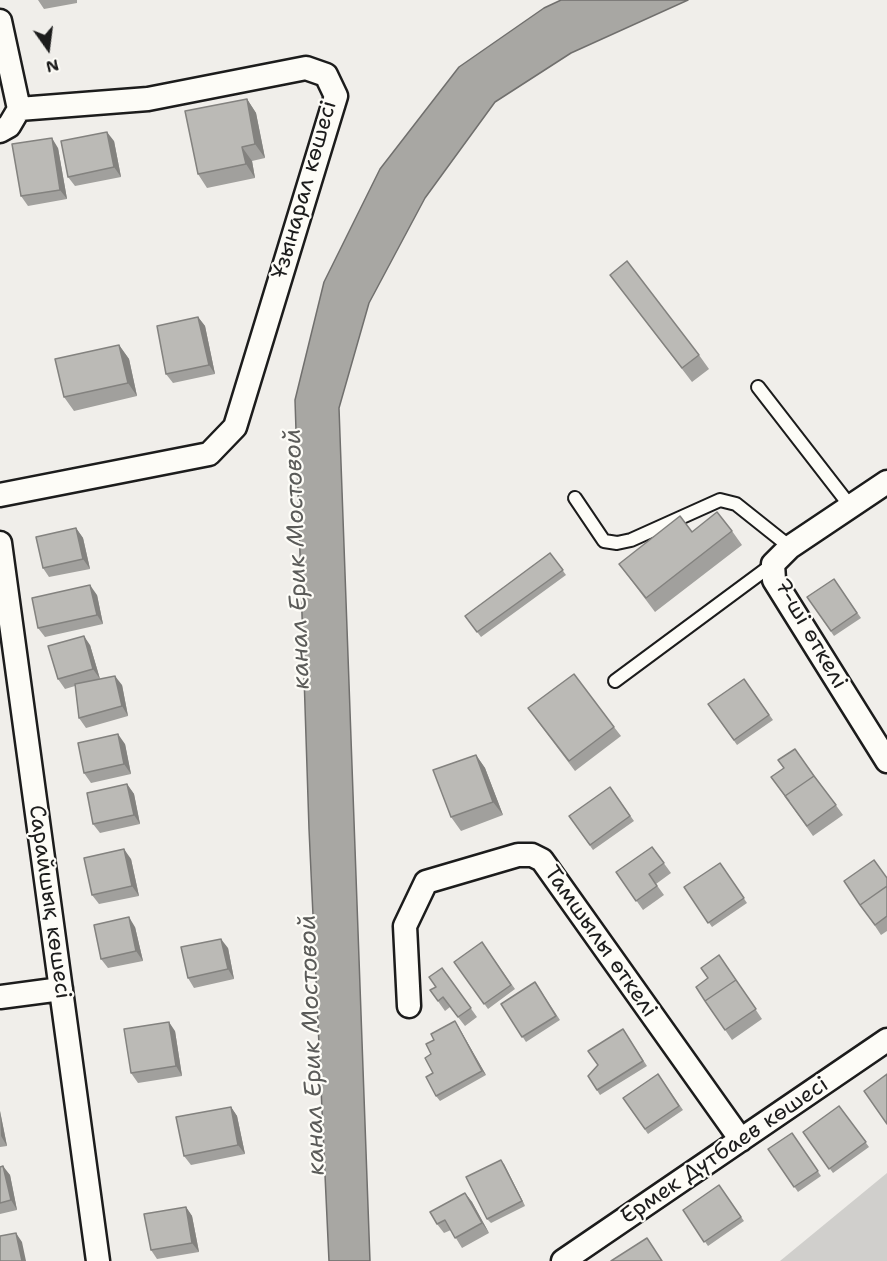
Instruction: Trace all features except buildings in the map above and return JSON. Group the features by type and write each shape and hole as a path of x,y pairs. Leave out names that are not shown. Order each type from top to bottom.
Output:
{"street":[{"path":"0,21 19,109 9,126 0,131"},
{"name":"Ұзынарал көшесі","path":"0,495 209,454 235,427 336,96 326,75 306,68 148,99 19,109"},
{"name":"7-шi өткелi","path":"887,482 790,547 773,564 774,580 887,761"},
{"name":"Сарайшық көшесі","path":"0,543 98,1261"},
{"name":"Тамшылы өткелі","path":"409,1006 405,926 426,882 518,855 532,855 542,860 741,1140"},
{"path":"0,997 61,988"},
{"name":"Ермек Дүтбаев көшесi","path":"563,1261 887,1040"}],"lane":[{"path":"758,387 851,507"},
{"path":"575,498 604,541 617,543 631,540 720,500 736,504 790,547"},
{"path":"615,681 773,564"}],"shaded area":[{"name":"канал Ерик Мостовой","path":"561,0 688,0 571,53 495,102 425,198 369,303 339,408 370,1261 329,1261 309,829 295,400 324,282 380,169 459,67 544,8"},
{"path":"887,1173 887,1261 780,1261"}]}
